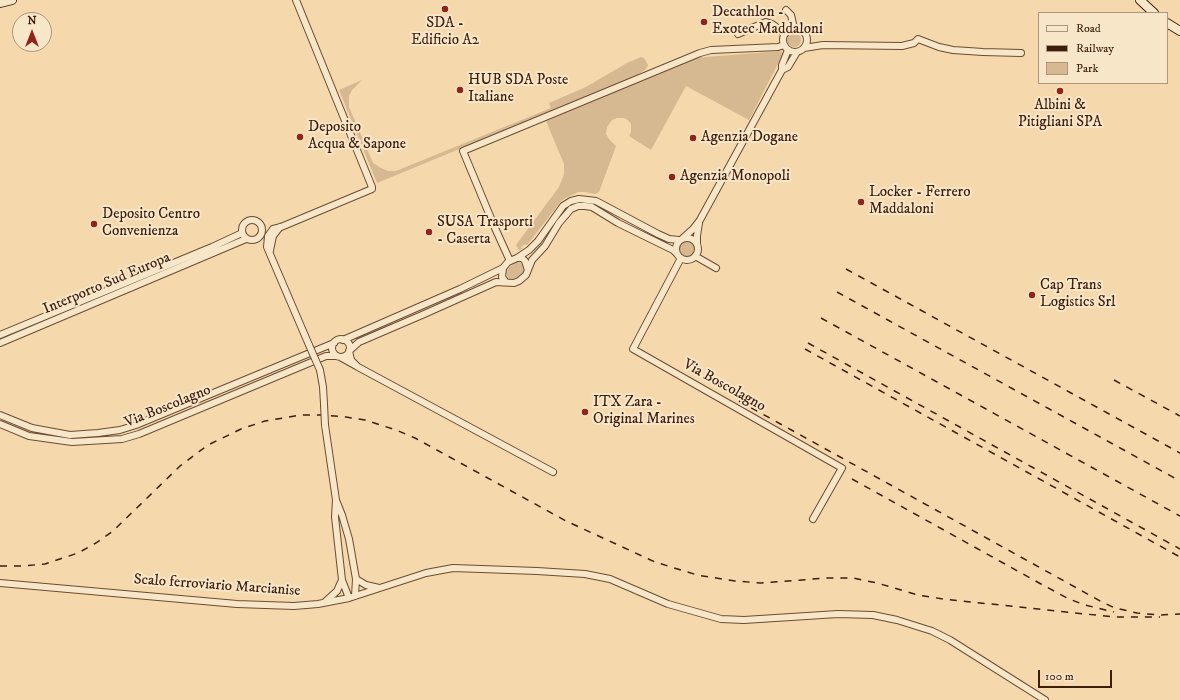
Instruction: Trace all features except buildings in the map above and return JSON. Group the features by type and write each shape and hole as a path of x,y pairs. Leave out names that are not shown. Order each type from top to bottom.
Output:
{"street":[{"path":"0,3 12,0"},
{"path":"296,0 372,187 372,189 281,227 273,236 270,252 320,370 323,386 325,425 336,500 337,531 342,580 352,597"},
{"path":"1140,0 1153,12"},
{"path":"786,10 792,15 794,28"},
{"path":"738,34 766,22 772,24 784,34"},
{"path":"1168,24 1180,31"},
{"path":"681,239 693,230 700,220 782,70 786,48 783,38 784,34 794,28 802,31 806,37 811,40 823,45"},
{"path":"804,48 806,45 806,37"},
{"path":"782,70 788,67 797,52 804,48 823,45 902,46 914,43 918,39 939,47 953,50 1021,53"},
{"path":"510,261 463,151 700,53 711,50 778,47 797,52"},
{"name":"Via Boscolagno","path":"0,415 32,428 70,434 98,433 120,430 136,425 337,341 343,340 460,289 503,268 510,261 529,250 538,241 563,206 570,201 579,199 596,201 669,239 690,238 693,239 697,245"},
{"name":"Via Boscolagno","path":"0,424 29,436 72,442 122,439 153,428 326,356 345,356 359,342 496,282 505,281 514,283 519,281 526,275 532,260 545,246 559,223 571,209 578,206 592,207 673,250 679,256"},
{"path":"679,256 687,260 695,256 698,252 697,229 700,220"},
{"name":"Interporto Sud Europa","path":"0,336 244,236 0,343"},
{"name":"Via Boscolagno","path":"681,239 676,247 679,256 633,349 842,468 813,519"},
{"path":"695,256 716,268"},
{"path":"517,258 522,258 525,261 528,270"},
{"path":"503,268 502,277 505,281"},
{"path":"343,340 346,341 349,346 351,360 358,367"},
{"path":"334,343 332,350 339,356 553,472"},
{"path":"336,500 351,549 356,579 352,597"},
{"path":"337,531 338,534 343,535 345,534 346,530"},
{"name":"Scalo ferroviario Marcianise","path":"0,583 250,604 294,606 318,604 352,597 426,573 453,568 585,574 610,580 668,604 721,619 751,620 838,614 886,617 932,631 950,640 1045,700"},
{"path":"356,579 366,585 380,588"},
{"path":"318,604 324,603 333,596 342,580"}],"green space":[{"path":"791,33 797,33 801,37 801,43 797,47 791,47 787,43 787,37"},
{"path":"781,51 783,54 749,120 686,86 651,150 629,136 631,132 631,124 628,120 624,118 617,118 612,120 607,127 606,134 616,146 599,192 595,194 578,192 562,200 527,245 525,244 521,247 522,249 519,250 516,245 559,187 564,174 564,164 546,121 694,58"},
{"path":"641,57 644,58 648,65 646,69 636,76 377,183 339,90 362,80 352,90 349,96 349,107 373,163 388,171 396,171 551,108 549,103 586,87 627,63"},
{"path":"687,241 693,243 695,249 693,255 687,257 681,255 679,249 681,243"},
{"path":"517,262 521,263 524,268 523,274 516,278 509,279 506,273 508,268"}],"railway":[{"path":"846,269 1180,453"},
{"path":"837,292 1180,481"},
{"path":"821,318 1180,516"},
{"path":"808,343 1180,549"},
{"path":"805,349 1180,557"},
{"path":"1114,380 1180,416"},
{"path":"739,401 1102,602 1115,608 1137,613 1160,615 1180,614"},
{"path":"0,566 45,564 78,553 113,531 180,466 208,445 241,429 265,421 301,415 321,415 365,420 415,438 566,521 655,562 697,575 735,581 761,583 827,578 853,578 877,583 918,595 943,599 1114,617 1160,617"},
{"path":"852,479 1069,599 1085,605 1114,612"}],"place":[{"name":"SDA - Edificio A2","path":"445,9"},
{"name":"Decathlon - Exotec Maddaloni","path":"704,22"},
{"name":"HUB SDA Poste Italiane","path":"460,90"},
{"name":"Albini & Pitigliani SPA","path":"1060,91"},
{"name":"Deposito Acqua & Sapone","path":"300,137"},
{"name":"Agenzia Dogane","path":"693,138"},
{"name":"Agenzia Monopoli","path":"672,177"},
{"name":"Locker - Ferrero Maddaloni","path":"861,202"},
{"name":"Deposito Centro Convenienza","path":"94,224"},
{"name":"SUSA Trasporti - Caserta","path":"429,232"},
{"name":"Cap Trans Logistics Srl","path":"1032,295"},
{"name":"ITX Zara - Original Marines","path":"585,412"}]}
